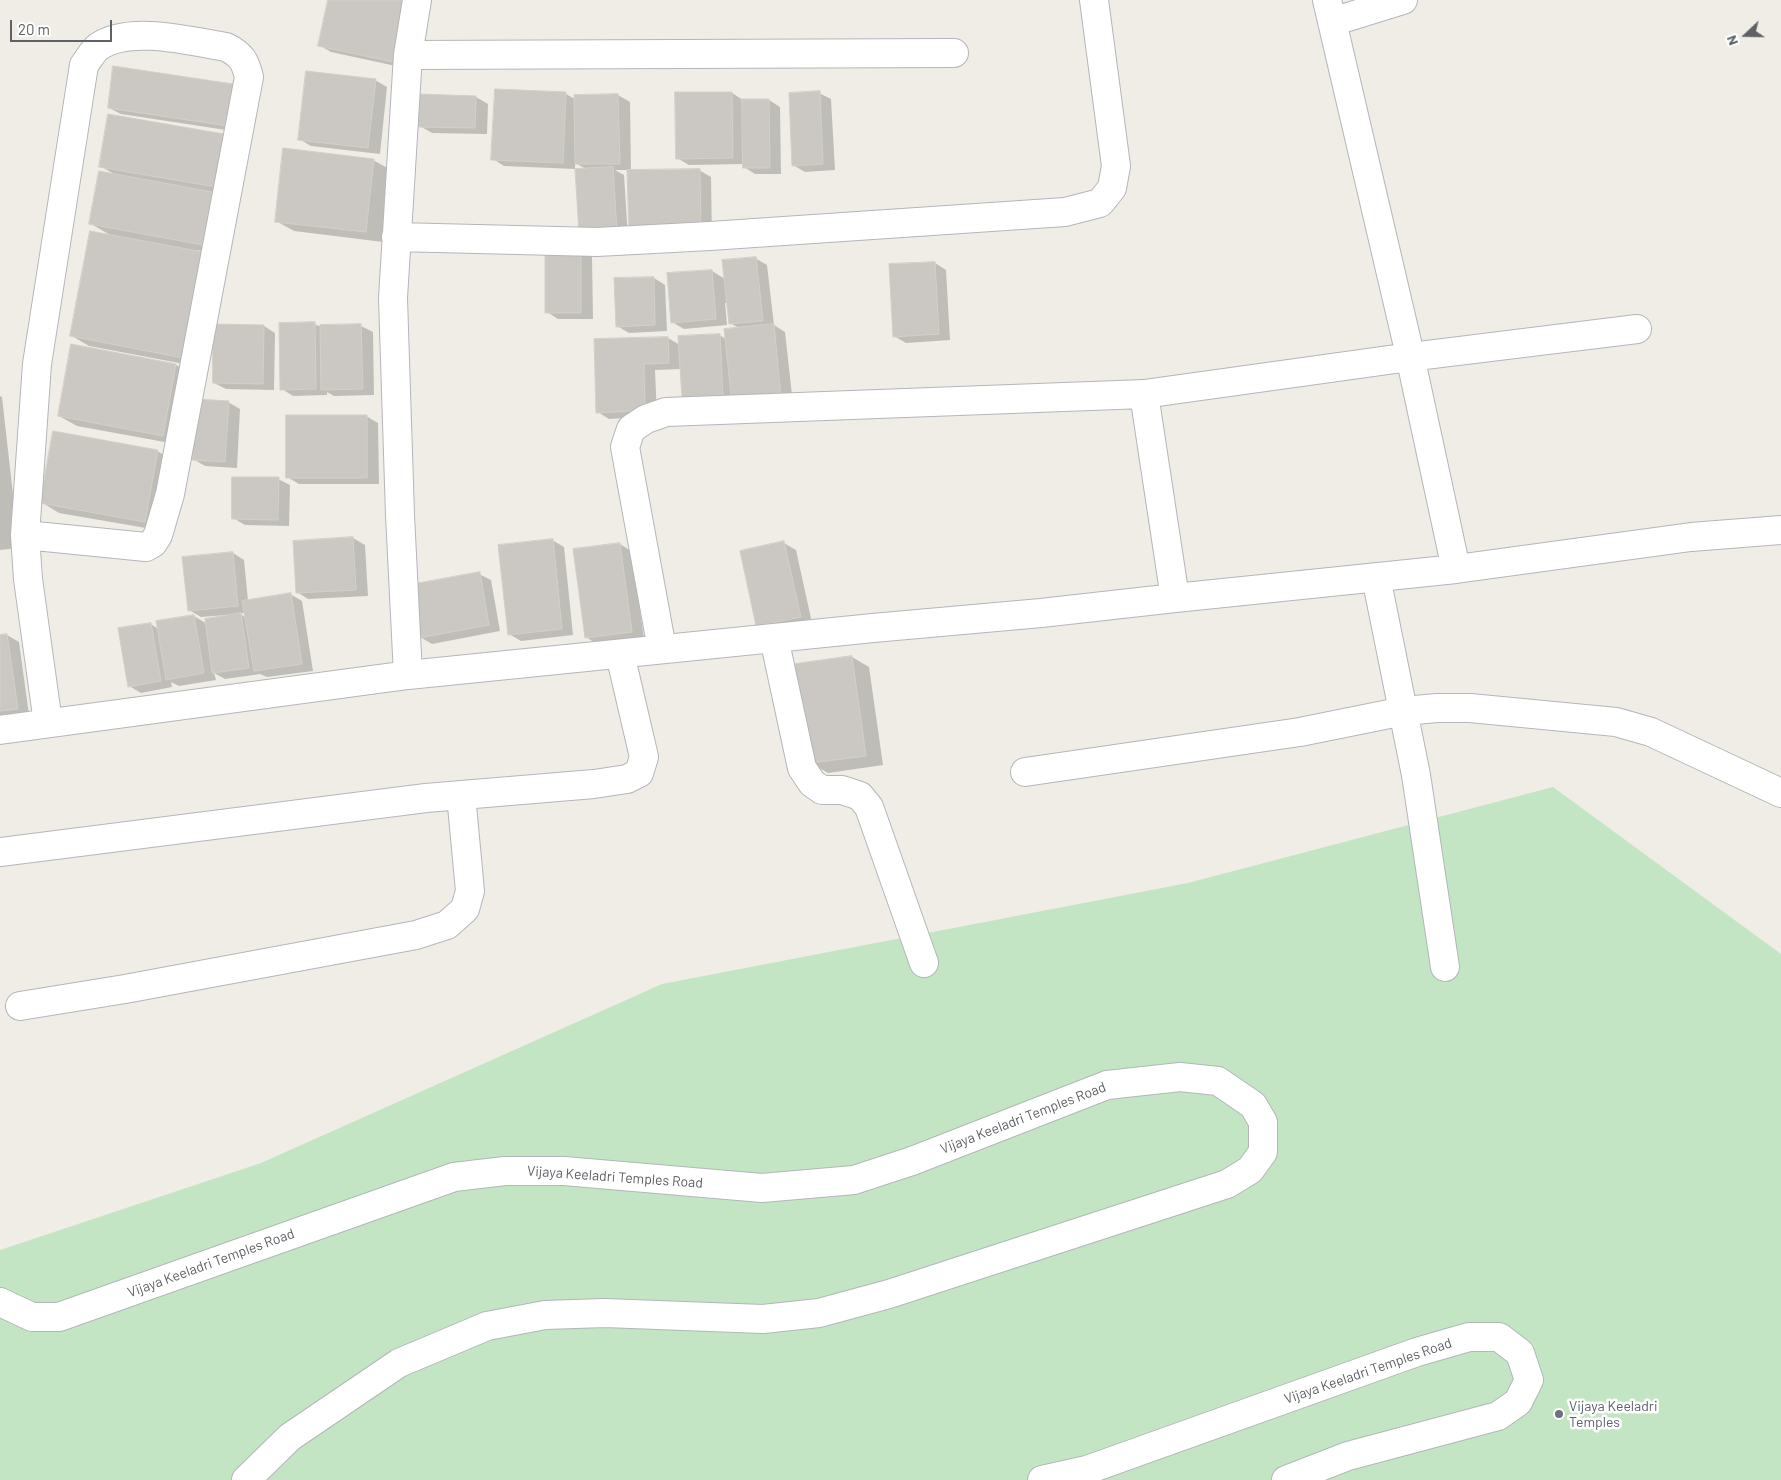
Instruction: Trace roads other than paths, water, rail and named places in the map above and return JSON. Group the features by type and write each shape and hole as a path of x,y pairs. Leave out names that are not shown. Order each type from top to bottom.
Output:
{"street":[{"path":"408,675 400,515 393,298 408,55 417,0"},
{"path":"396,236 606,241 710,236 1065,212 1100,203 1112,188 1116,166 1094,0"},
{"path":"1403,0 1330,11 1410,357 1456,569"},
{"path":"25,535 146,547 153,543 158,535 170,494 249,78 246,62 236,52 226,46 141,34 117,38 97,48 84,65 36,364 25,535 28,579 48,723"},
{"path":"408,55 954,53"},
{"path":"662,649 625,447 631,429 646,419 666,412 1144,394 1410,357 1637,329"},
{"path":"1144,394 1175,598"},
{"path":"0,730 408,675 1041,613 1456,569 1691,537 1781,530"},
{"path":"1376,577 1416,775 1445,968"},
{"path":"774,638 802,768 812,783 822,790 842,790 860,796 870,807 924,963"},
{"path":"0,852 426,798 594,784 627,779 639,773 644,757 620,654"},
{"path":"1025,772 1300,732 1404,710 1470,708 1616,722 1651,732 1781,793"},
{"path":"20,1006 134,987 397,938 447,925 465,909 470,891 461,795"},
{"name":"Vijaya Keeladri Temples Road","path":"0,1302 32,1318 59,1317 454,1177 505,1171 564,1171 762,1188 854,1180 912,1161 1107,1085 1180,1078 1218,1081 1253,1105 1264,1122 1263,1152 1250,1170 1227,1184 889,1294 819,1313 763,1319 605,1313 545,1315 487,1326 399,1363 290,1437 246,1480"},
{"name":"Vijaya Keeladri Temples Road","path":"1042,1480 1087,1470 1417,1352 1469,1337 1499,1337 1520,1353 1529,1380 1518,1402 1498,1416 1348,1456 1286,1480"}],"place":[{"name":"Vijaya Keeladri Temples","path":"1559,1414"}]}
